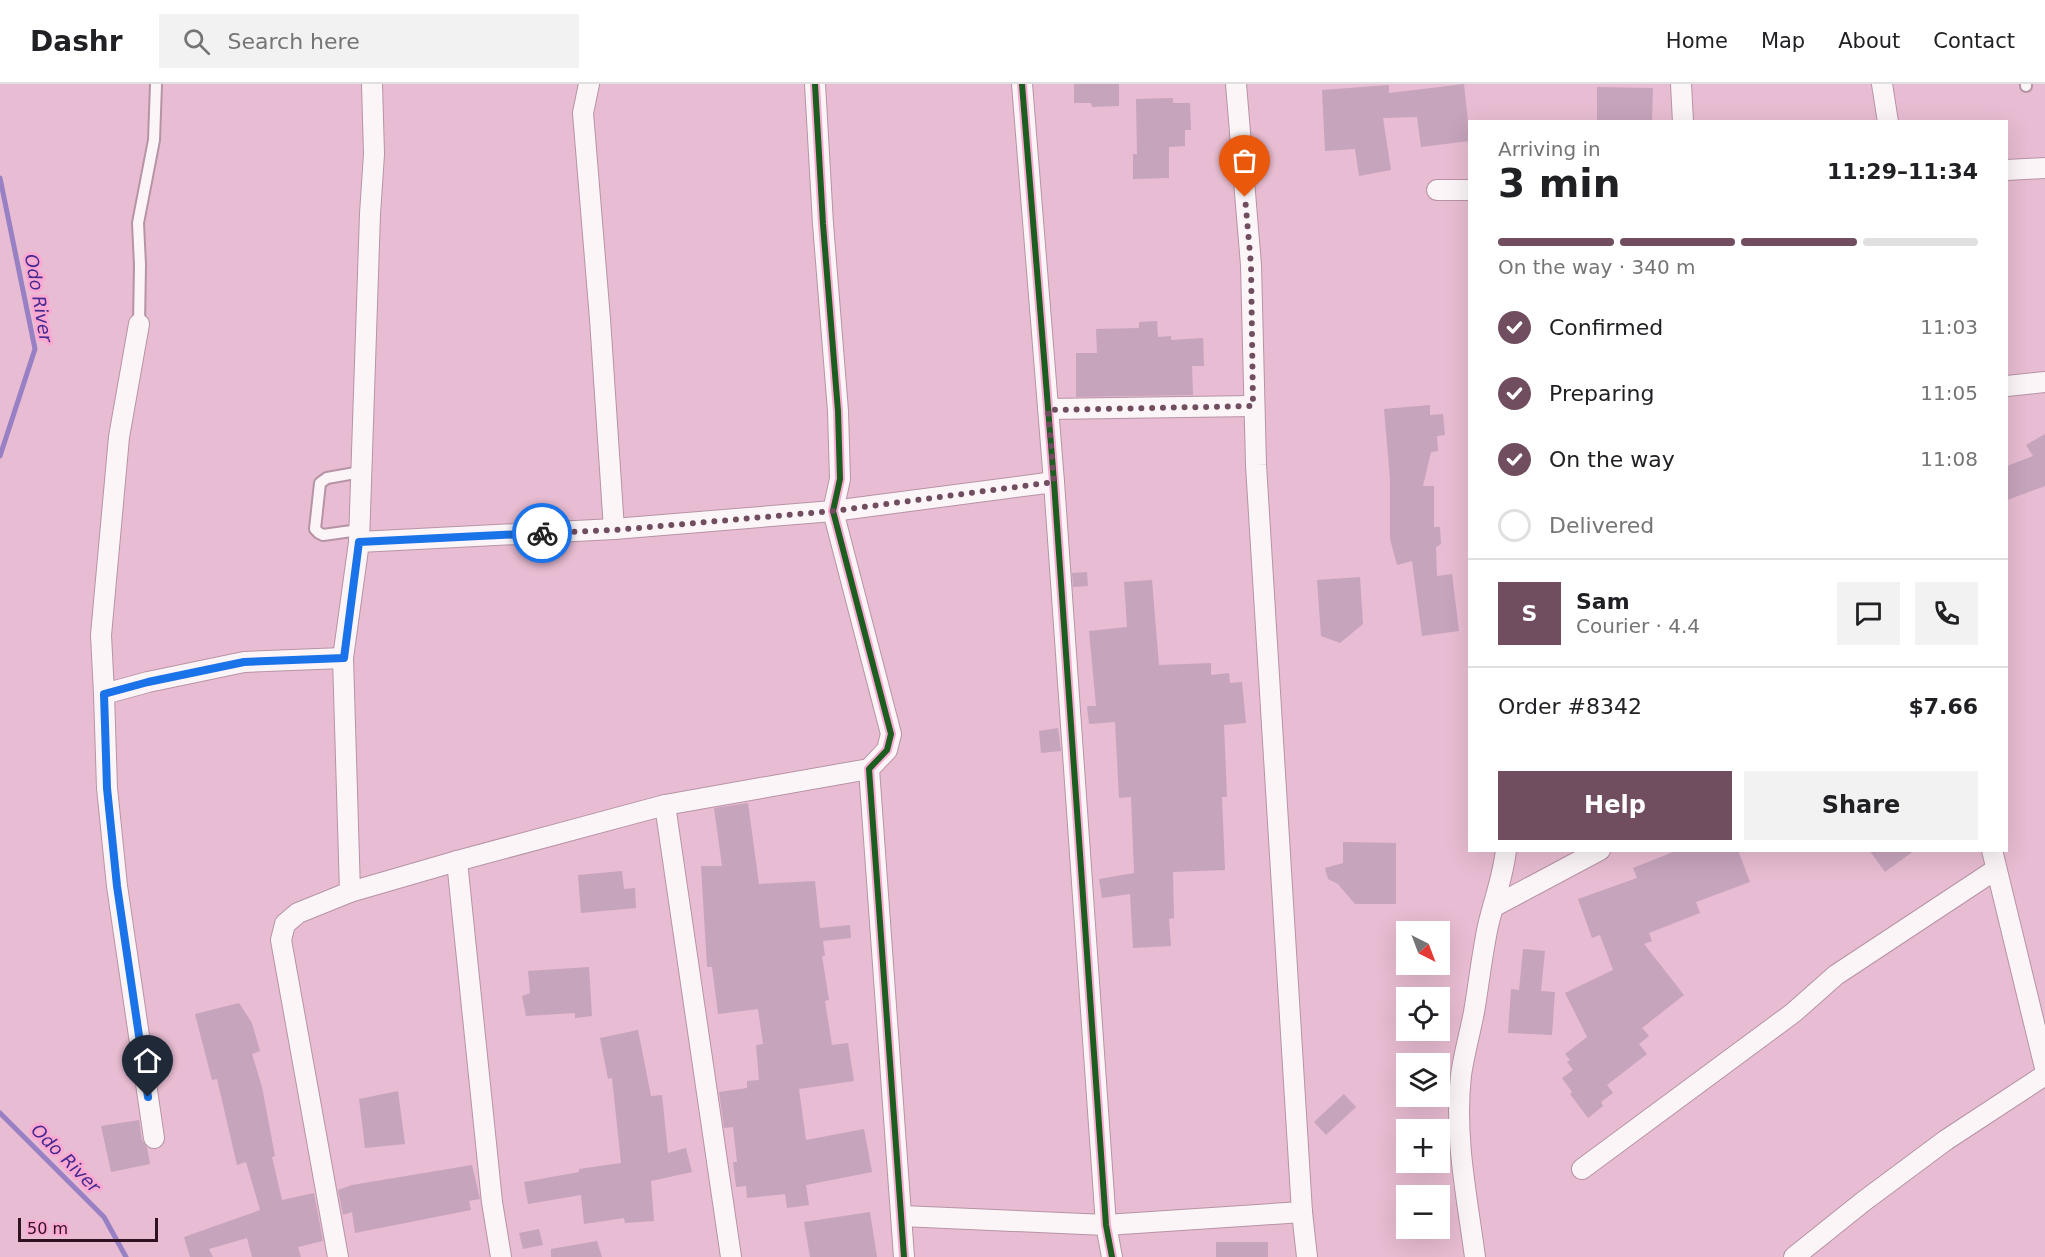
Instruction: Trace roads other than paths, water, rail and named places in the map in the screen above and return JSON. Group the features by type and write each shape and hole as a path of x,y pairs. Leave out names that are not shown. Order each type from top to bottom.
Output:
{"street":[{"path":"350,892 344,658 359,536 374,154 372,84"},
{"path":"588,84 583,113 615,530"},
{"path":"338,1257 281,940 285,924 298,913 350,892 665,805 869,769 887,750 891,734 833,511 840,479 838,411 823,224 815,84"},
{"path":"1022,84 1054,482 1106,1226 1112,1257"},
{"path":"1236,84 1251,265 1253,406 1302,1212 1307,1257"},
{"path":"1681,84 1683,120"},
{"path":"1882,84 1888,120"},
{"path":"2008,170 2045,168"},
{"path":"1437,190 1468,190"},
{"path":"139,324 119,437 101,635 107,788 117,886 154,1138"},
{"path":"2008,386 2045,382"},
{"path":"1048,410 1253,406"},
{"path":"359,536 615,530 833,511 1054,482"},
{"path":"104,694 148,682 244,662 344,658"},
{"path":"869,769 904,1257"},
{"path":"665,805 731,1257"},
{"path":"1475,1257 1460,1145 1459,1110 1462,1073 1492,907 1501,884 1506,852"},
{"path":"1492,907 1596,852"},
{"path":"1582,1169 1793,1013 1836,975 1994,860 2045,1068"},
{"path":"457,861 492,1202 501,1257"},
{"path":"1794,1257 1863,1201 1946,1140 2045,1076"},
{"path":"902,1216 1106,1226 1302,1212"}],"lane":[{"path":"139,324 138,223 154,140 156,84"},
{"path":"359,536 323,535 315,529 320,483 327,478 361,472"}],"waterway":[{"name":"Odo River","path":"0,178 35,349 0,456"},
{"name":"Odo River","path":"0,1113 104,1217 126,1257"}]}
